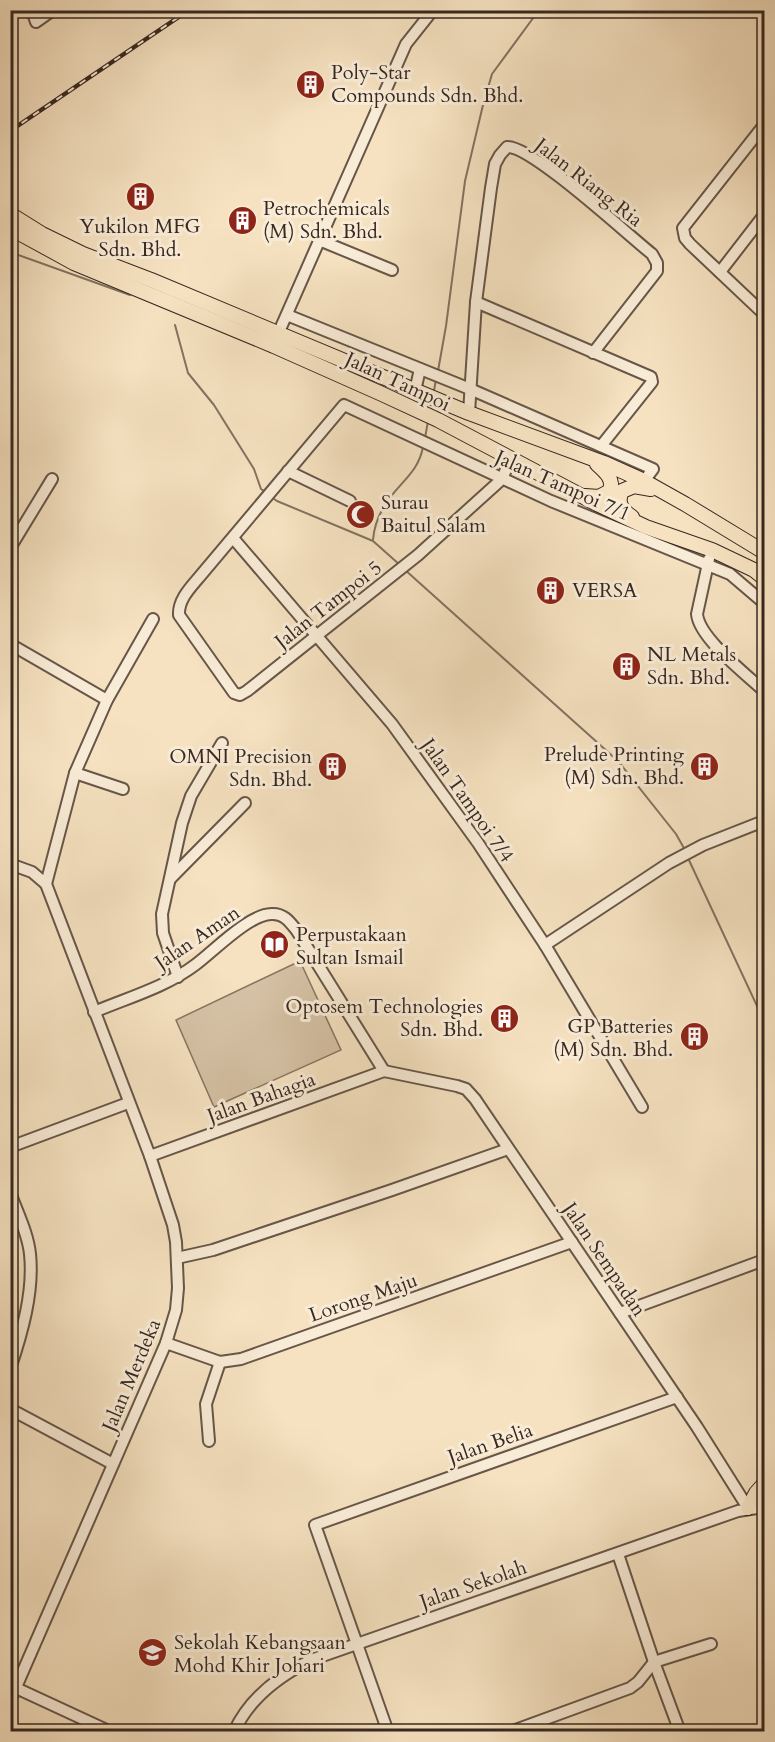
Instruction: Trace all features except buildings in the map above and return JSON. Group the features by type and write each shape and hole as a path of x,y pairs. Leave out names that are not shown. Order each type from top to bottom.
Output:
{"main road":[{"name":"Jalan Tampoi","path":"10,213 42,234 83,254 469,413 644,481 765,552"},
{"name":"Jalan Tampoi","path":"10,228 57,255 382,394 438,420 510,460 646,527 712,550 754,570 765,578"},
{"path":"578,494 599,497 610,491 609,477 591,459"},
{"path":"646,527 624,512 619,500 622,491 634,486 665,493"},
{"path":"748,1508 756,1493 765,1484"}],"street":[{"path":"32,10 36,22 53,10"},
{"path":"278,334 406,44 432,10"},
{"path":"763,309 685,238 683,228 760,128 765,125"},
{"name":"Jalan Riang Ria","path":"469,413 476,302 495,165 500,154 507,147 519,149 552,171 652,254 657,263 657,271 593,353"},
{"path":"720,272 765,215"},
{"path":"319,240 392,270"},
{"path":"476,302 651,377 652,382 601,446"},
{"path":"287,315 470,389 653,469 644,481"},
{"path":"351,364 360,345"},
{"path":"425,371 427,395"},
{"name":"Jalan Tampoi 7/1","path":"286,472 344,405 568,508 730,574 765,603"},
{"name":"Jalan Tampoi 5","path":"233,538 182,599 178,615 234,693 240,695 409,562 502,479 510,460"},
{"path":"233,538 286,472 350,501"},
{"path":"10,548 52,479"},
{"path":"568,508 578,494"},
{"name":"Jalan Tampoi 7/4","path":"233,538 371,699 420,761 478,843 545,945 642,1107"},
{"path":"712,550 706,564 697,614 698,621 706,636 765,690"},
{"path":"10,864 32,872 46,884 75,773 107,700 153,619"},
{"path":"10,644 107,700"},
{"path":"178,976 163,933 162,914 182,823 191,796 222,743"},
{"path":"75,773 123,789"},
{"path":"170,879 245,803"},
{"path":"545,945 669,863 703,845 765,821"},
{"name":"Jalan Merdeka","path":"10,1701 166,1343 176,1310 177,1257 173,1226 150,1156 46,884"},
{"name":"Jalan Aman","path":"94,1012 178,976 248,924 263,915 272,913 284,916 297,931 384,1071"},
{"name":"Jalan Sempadan","path":"384,1071 457,1086 466,1089 475,1099 677,1397 748,1508"},
{"name":"Jalan Bahagia","path":"150,1156 384,1071"},
{"path":"10,1147 128,1103"},
{"path":"177,1257 213,1250 508,1149"},
{"path":"10,1192 28,1243 30,1274 27,1304 10,1369"},
{"name":"Lorong Maju","path":"220,1362 252,1355 572,1242"},
{"path":"620,1313 765,1260"},
{"path":"166,1343 220,1362 206,1404 209,1441"},
{"name":"Jalan Belia","path":"357,1644 315,1525 677,1397"},
{"path":"10,1409 112,1464"},
{"path":"748,1508 765,1507"},
{"name":"Jalan Sekolah","path":"234,1731 250,1704 294,1668 311,1660 748,1508"},
{"path":"618,1554 680,1731"},
{"path":"357,1644 388,1731"},
{"path":"510,1731 630,1688 638,1682 654,1662 711,1644"},
{"path":"16,1688 111,1731"}],"shaded area":[{"path":"300,961 341,1050 214,1107 176,1020"}],"waterway":[{"path":"438,371 465,181 483,105 492,74 539,10"},
{"path":"10,252 130,295"},
{"path":"175,325 188,373 214,405 254,469 261,489 267,493"},
{"path":"434,391 436,379"},
{"path":"425,438 428,421"},
{"path":"373,540 378,517 390,497 417,464 423,447"},
{"path":"271,497 373,541 400,565"},
{"path":"404,569 618,761 676,834 685,850"},
{"path":"688,858 764,1021"}],"railway":[{"path":"10,131 189,10"}],"place":[{"name":"Poly-Star Compounds Sdn. Bhd.","path":"310,84"},
{"name":"Yukilon MFG Sdn. Bhd.","path":"140,196"},
{"name":"Petrochemicals (M) Sdn. Bhd.","path":"242,220"},
{"name":"Surau Baitul Salam","path":"360,514"},
{"name":"VERSA","path":"551,590"},
{"name":"NL Metals Sdn. Bhd.","path":"626,666"},
{"name":"Prelude Printing (M) Sdn. Bhd.","path":"705,766"},
{"name":"OMNI Precision Sdn. Bhd.","path":"333,767"},
{"name":"Perpustakaan Sultan Ismail","path":"275,945"},
{"name":"Optosem Technologies Sdn. Bhd.","path":"504,1018"},
{"name":"GP Batteries (M) Sdn. Bhd.","path":"694,1037"},
{"name":"Sekolah Kebangsaan Mohd Khir Johari","path":"153,1653"}]}
